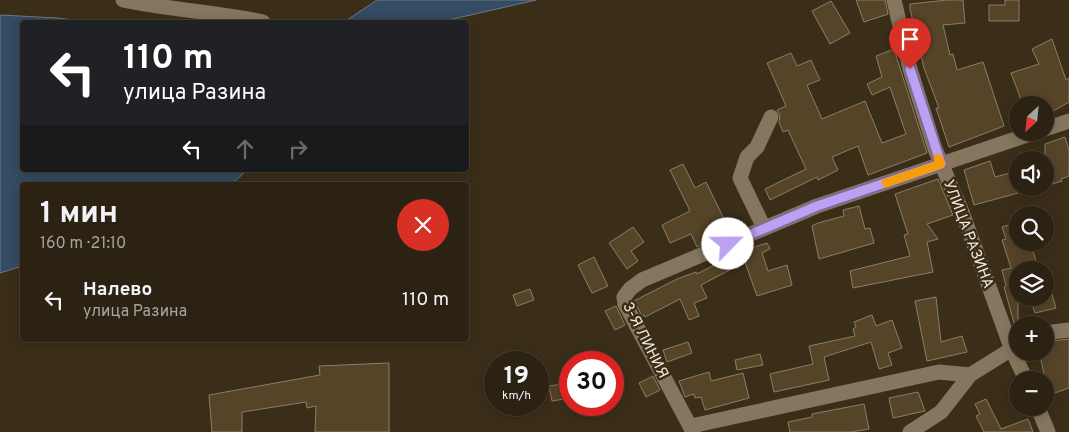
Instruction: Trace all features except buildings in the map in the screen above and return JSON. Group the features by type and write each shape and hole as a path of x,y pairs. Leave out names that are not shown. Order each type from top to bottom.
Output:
{"street":[{"path":"123,0 254,20"},
{"name":"УЛИЦА РАЗИНА","path":"894,0 910,69 941,164 1009,332"},
{"path":"764,228 740,178 747,157 757,146 771,118"},
{"path":"1054,126 1069,121"},
{"name":"3-Я ЛИНИЯ","path":"692,429 625,304 624,296 630,289 642,280 817,206 1009,141"},
{"path":"1054,332 1069,330"},
{"path":"910,432 941,412 970,376 1009,351"},
{"path":"692,429 939,372 970,376"},
{"path":"1041,416 1048,432"}],"water":[{"path":"377,0 536,0 449,20 347,20"},
{"path":"0,15 73,20 20,20 20,172 245,172 234,182 20,182 20,267 0,273"}],"slow traffic":[{"path":"886,183 941,164 938,158"}],"route":[{"path":"728,244 817,206 941,164 934,149 910,69"}]}
